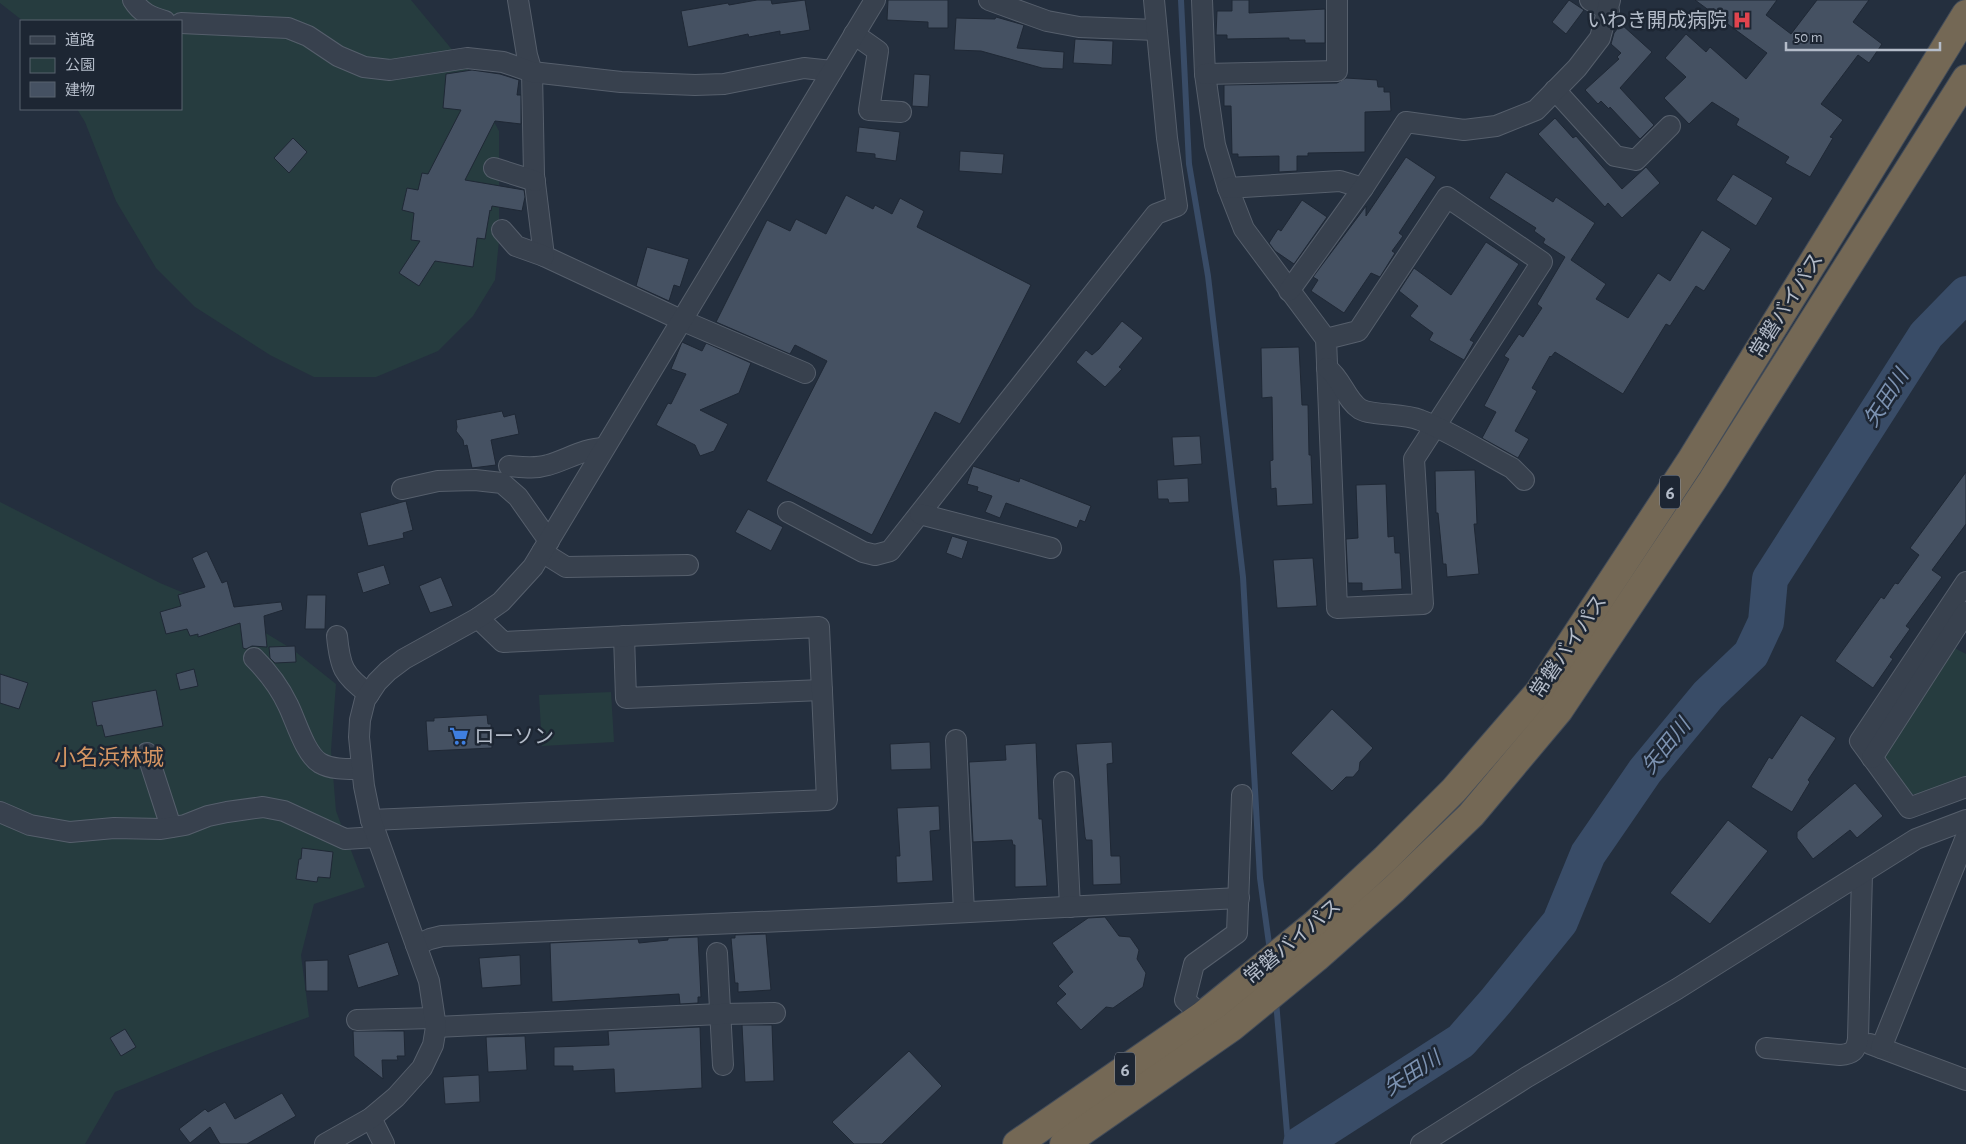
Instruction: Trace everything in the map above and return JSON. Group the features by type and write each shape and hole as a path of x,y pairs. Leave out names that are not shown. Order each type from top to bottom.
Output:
{"highway":[{"name":"常磐バイパス","path":"1017,1144 1202,1016 1315,924 1385,859 1454,790 1539,692 1690,462 1966,14"},
{"name":"常磐バイパス","path":"1064,1144 1232,1027 1316,958 1471,815 1559,710 1712,481 1966,79"}],"street":[{"path":"133,0 138,8 150,17 161,20"},
{"path":"518,0 527,55 532,72 535,181 544,256"},
{"path":"326,1144 371,1118 396,1097 422,1068 433,1045 435,1022 429,981 374,829 362,769 360,729 362,709 368,694 377,682 404,659 478,618 501,602 533,567 874,0"},
{"path":"989,0 1047,21 1079,27 1156,30"},
{"path":"788,512 863,552 875,555 890,551 1156,214 1177,206 1167,138 1154,0"},
{"path":"1202,0 1205,74 1215,145 1228,188 1244,229 1326,339 1337,608 1423,604 1414,459 1542,262 1447,197 1358,330 1326,339"},
{"path":"1205,74 1337,71 1337,0"},
{"path":"1289,291 1363,188 1406,122 1431,127 1464,130 1496,126 1536,110 1577,68 1600,38 1609,5 1590,0"},
{"path":"182,23 288,28 308,36 338,56 364,67 390,70 467,58 503,62 532,72 621,82 695,85 724,84 804,68 832,71"},
{"path":"854,34 878,51 869,110 901,112"},
{"path":"1555,90 1615,156 1636,160 1670,126"},
{"path":"494,168 535,181"},
{"path":"1228,188 1340,181 1363,188"},
{"path":"502,230 516,246 544,256 681,320 805,373"},
{"path":"1327,368 1336,374 1352,401 1361,409 1409,416 1435,427 1512,468 1524,480"},
{"path":"509,466 530,468 546,466 594,448 604,448"},
{"path":"402,489 438,481 474,480 502,483 518,497 545,547 566,568 688,565"},
{"path":"920,514 1051,548"},
{"path":"1951,634 1966,582"},
{"path":"1966,612 1951,634 1860,741 1909,808 1966,788"},
{"path":"0,812 30,824 70,832 93,829 161,829 185,825 208,816 263,807 284,811 345,839 374,829 827,800 819,627 503,642 478,618"},
{"path":"337,636 341,660 346,673 352,682 368,694"},
{"path":"624,636 626,698 822,690"},
{"path":"254,658 264,668 287,703 310,753 318,762 336,768 362,769"},
{"path":"956,740 964,912"},
{"path":"147,753 171,827"},
{"path":"1064,782 1070,907"},
{"path":"1202,1016 1185,1000 1194,964 1237,934 1242,795"},
{"path":"1421,1144 1527,1077 1677,989 1916,839 1966,820"},
{"path":"1881,1048 1966,837"},
{"path":"1766,1048 1840,1055 1850,1054 1855,1050 1858,1039 1862,872"},
{"path":"416,945 442,936 1239,898"},
{"path":"717,953 723,1065"},
{"path":"357,1020 435,1022 775,1014"},
{"path":"1858,1039 1966,1080"},
{"path":"371,1118 384,1144"}],"green space":[{"path":"0,0 411,0 468,69 499,131 499,241 495,280 473,316 438,351 376,377 314,377 270,355 195,307 156,268 116,201 85,122 78,110 182,110 182,20 22,20 0,3"},
{"path":"0,502 160,583 234,614 292,649 336,684 331,750 336,811 365,887 314,904 301,955 309,1017 213,1052 115,1092 85,1144 0,1144"},
{"path":"1941,641 1966,654 1966,778 1921,794 1912,794 1873,745"},
{"path":"611,692 614,742 542,746 539,695"}],"building":[{"path":"757,0 771,0 772,4 805,0 810,30 780,35 780,31 749,37 748,34 688,47 681,11"},
{"path":"888,0 948,0 948,28 928,28 928,22 887,20"},
{"path":"1232,0 1249,0 1249,13 1325,9 1325,43 1305,43 1305,40 1289,40 1289,38 1227,39 1227,35 1216,35 1217,11 1232,11"},
{"path":"1569,0 1584,10 1566,34 1552,22"},
{"path":"1695,0 1777,0 1766,15 1791,34 1817,0 1869,0 1853,22 1882,44 1869,63 1858,55 1821,104 1843,120 1830,137 1833,138 1810,177 1785,163 1789,157 1736,125 1739,119 1712,102 1689,124 1664,98 1686,77 1665,58 1686,34 1706,52 1710,47 1746,79 1767,53"},
{"path":"996,17 1024,25 1017,48 1064,52 1063,69 1042,68 981,51 954,50 956,18 995,19"},
{"path":"1621,24 1652,52 1620,88 1654,125 1640,139 1610,107 1609,109 1601,101 1598,104 1585,90 1619,59 1617,57 1621,53 1611,44 1614,33"},
{"path":"1075,39 1113,41 1112,65 1073,63"},
{"path":"472,70 500,74 519,80 517,95 521,95 521,124 495,121 465,180 524,190 525,197 522,211 492,206 485,239 477,238 473,267 435,261 419,286 399,273 420,241 411,240 414,213 402,210 407,188 418,190 422,173 428,174 461,110 443,108 446,74"},
{"path":"914,74 930,75 928,107 912,106"},
{"path":"1346,78 1377,80 1378,87 1384,87 1384,92 1390,92 1391,111 1365,112 1365,152 1308,153 1308,156 1297,156 1297,171 1279,172 1279,156 1238,157 1238,154 1232,154 1231,106 1224,106 1224,85 1337,83"},
{"path":"1555,118 1573,138 1576,136 1622,189 1646,167 1660,183 1622,218 1608,203 1605,207 1538,134"},
{"path":"859,127 900,132 896,161 875,158 875,154 856,152"},
{"path":"293,138 307,152 289,173 274,158"},
{"path":"960,151 1004,154 1002,174 959,171"},
{"path":"1406,157 1436,177 1399,233 1403,236 1392,251 1395,253 1380,277 1371,273 1344,313 1311,291 1318,280 1313,277 1366,206 1366,216"},
{"path":"1506,172 1553,202 1556,197 1595,223 1571,260 1606,284 1596,299 1628,318 1658,273 1670,281 1702,230 1731,249 1704,291 1696,286 1670,326 1666,324 1623,394 1555,352 1550,356 1532,388 1537,391 1515,431 1529,439 1518,458 1482,438 1496,412 1484,406 1509,359 1504,356 1519,334 1523,337 1542,308 1537,304 1565,257 1543,243 1545,239 1534,231 1536,228 1489,198"},
{"path":"1733,174 1773,198 1756,226 1716,200"},
{"path":"846,195 873,209 875,205 892,214 900,198 924,211 917,227 1031,285 960,424 935,412 872,535 766,481 827,361 795,345 790,354 716,322 767,220 790,231 796,219 826,234"},
{"path":"1302,200 1327,217 1294,264 1275,251 1269,243 1278,229 1281,231"},
{"path":"1486,242 1519,264 1470,340 1474,342 1464,360 1429,340 1433,333 1410,316 1418,306 1399,291 1414,268 1451,295"},
{"path":"647,247 689,259 680,287 674,285 669,301 636,286"},
{"path":"1122,321 1143,338 1119,367 1122,369 1105,387 1076,362 1086,350 1092,355 1099,349"},
{"path":"682,342 702,351 706,343 751,363 739,393 700,410 728,424 714,451 700,456 695,445 656,425 668,403 671,404 686,374 671,369"},
{"path":"1299,347 1302,405 1308,405 1309,455 1311,455 1313,504 1277,506 1276,488 1271,489 1270,461 1273,460 1272,397 1262,398 1261,348"},
{"path":"502,411 504,417 515,414 519,434 491,440 496,465 472,468 467,445 464,446 463,440 456,431 456,420"},
{"path":"1200,436 1202,464 1174,466 1172,437"},
{"path":"973,466 1019,482 1020,478 1091,506 1085,522 1080,520 1077,528 1006,503 1000,518 985,512 992,496 977,491 978,487 967,484"},
{"path":"1475,470 1477,524 1474,524 1479,574 1447,577 1446,564 1443,564 1438,513 1436,513 1435,471"},
{"path":"1966,472 1966,524 1932,570 1942,577 1906,626 1910,629 1890,657 1893,659 1873,688 1835,661 1881,597 1884,599 1895,583 1898,584 1919,555 1910,548"},
{"path":"1188,478 1189,502 1169,503 1168,499 1158,499 1157,480"},
{"path":"1386,484 1388,537 1394,536 1395,553 1400,553 1402,589 1362,591 1362,583 1348,583 1346,539 1358,538 1356,485"},
{"path":"406,501 413,530 403,533 404,538 368,546 360,513"},
{"path":"748,509 783,527 771,551 735,532"},
{"path":"952,536 968,541 962,559 946,553"},
{"path":"207,551 222,583 227,581 234,607 281,602 283,610 264,616 267,647 252,646 246,649 243,648 240,623 198,637 198,634 190,636 187,629 166,634 160,612 181,606 178,595 205,587 192,558"},
{"path":"1313,558 1317,606 1277,608 1273,560"},
{"path":"384,565 390,584 363,593 357,573"},
{"path":"441,577 453,606 430,613 419,586"},
{"path":"307,595 326,595 325,629 305,629"},
{"path":"295,646 296,662 275,663 270,658 269,647"},
{"path":"194,669 198,686 180,690 176,674"},
{"path":"0,674 28,683 19,709 0,703"},
{"path":"156,690 163,726 105,737 102,725 97,726 92,702"},
{"path":"1332,709 1373,748 1360,762 1359,770 1353,777 1346,777 1332,791 1291,753"},
{"name":"ローソン","path":"487,715 488,724 491,724 492,748 428,751 426,721 434,721 434,718"},
{"path":"1801,715 1836,738 1808,780 1810,782 1792,812 1751,787 1769,757 1772,759"},
{"path":"930,742 931,769 891,770 890,744"},
{"path":"1112,742 1113,763 1107,764 1111,856 1120,856 1121,884 1093,885 1092,840 1086,840 1085,837 1076,744"},
{"path":"1036,743 1039,819 1042,819 1047,886 1015,887 1015,845 1013,845 1012,840 973,842 969,762 1006,760 1005,745"},
{"path":"1855,783 1883,816 1857,838 1850,830 1813,859 1797,838 1797,832"},
{"path":"939,806 940,830 930,831 933,881 897,883 896,856 900,856 897,808"},
{"path":"1728,820 1768,851 1710,924 1670,893"},
{"path":"302,848 333,852 330,878 318,877 317,882 296,879"},
{"path":"1105,917 1119,936 1130,937 1139,950 1137,959 1146,973 1143,987 1113,1008 1106,1007 1081,1030 1056,1003 1066,994 1058,986 1073,972 1052,943 1088,918"},
{"path":"766,934 771,990 738,992 738,983 735,983 731,938 735,938 735,935"},
{"path":"698,937 701,997 698,997 698,1003 680,1004 679,994 552,1002 550,943 638,939 639,943 668,940 668,938"},
{"path":"388,942 399,975 358,988 348,955"},
{"path":"520,955 521,985 482,988 479,958"},
{"path":"328,960 328,991 306,991 305,961"},
{"path":"742,1025 772,1025 774,1081 745,1082"},
{"path":"700,1027 702,1088 615,1093 614,1069 573,1071 573,1066 554,1066 554,1047 609,1045 608,1031"},
{"path":"125,1029 136,1047 121,1056 110,1038"},
{"path":"353,1031 404,1031 405,1056 397,1056 398,1060 382,1060 383,1079 354,1056"},
{"path":"525,1036 527,1070 488,1072 486,1037"},
{"path":"909,1051 942,1086 882,1144 854,1144 832,1122"},
{"path":"479,1075 480,1102 445,1104 443,1077"},
{"path":"282,1093 296,1116 247,1144 220,1144 210,1127 190,1143 179,1129 205,1109 208,1112 225,1102 235,1119"}],"waterway":[{"path":"1181,0 1189,164 1208,276 1243,577 1260,878 1270,951"},
{"name":"矢田川","path":"1301,1144 1461,1041 1560,922 1588,854 1645,771 1708,695 1751,654 1766,622 1770,579 1926,335 1966,294"},
{"path":"1276,1001 1288,1144"}],"place":[{"name":"いわき開成病院","path":"1742,20"},
{"name":"ローソン","path":"459,736"}],"district":[{"name":"小名浜林城","path":"109,757"}]}
